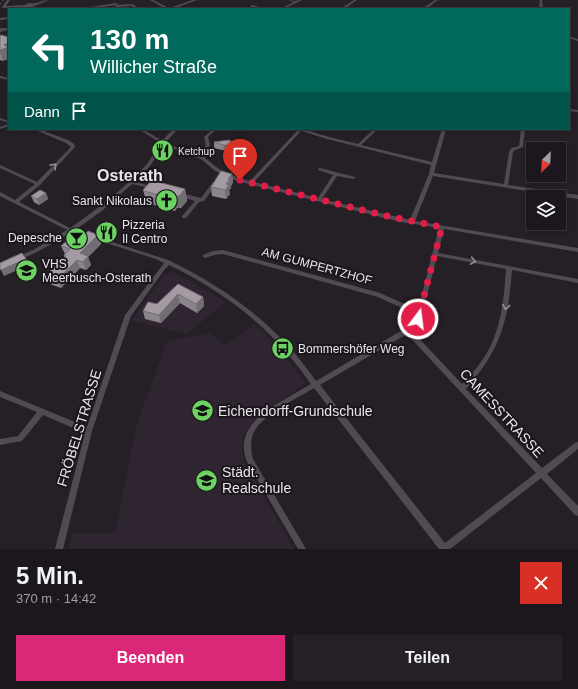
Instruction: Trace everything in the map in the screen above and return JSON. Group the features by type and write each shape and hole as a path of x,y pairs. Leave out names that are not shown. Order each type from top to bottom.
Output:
{"street":[{"path":"9,0 4,7 26,6 29,4 33,5 48,0"},
{"path":"151,0 161,2"},
{"path":"172,8 196,0"},
{"path":"288,0 296,2"},
{"path":"284,8 301,0"},
{"path":"344,8 356,0"},
{"path":"425,8 437,0"},
{"path":"90,8 133,5 136,8"},
{"path":"252,6 259,8"},
{"path":"0,30 8,29"},
{"path":"15,202 38,184 73,146 37,130"},
{"path":"142,130 163,143 203,158 223,173 251,183 412,222 578,250"},
{"path":"15,260 39,249 72,230 116,196 148,165 171,132 174,130"},
{"path":"203,158 203,153 207,148 206,137 214,130"},
{"path":"251,183 299,130"},
{"path":"304,130 433,164"},
{"path":"359,145 375,130"},
{"path":"412,222 431,174 444,130"},
{"path":"506,185 511,152 513,149 521,147 524,130"},
{"path":"0,166 38,184"},
{"path":"320,169 353,178"},
{"path":"175,194 202,200 223,173"},
{"path":"319,200 336,174"},
{"path":"431,174 578,197"},
{"path":"130,182 160,190"},
{"path":"0,194 72,230 169,262 216,288 253,316 286,347 444,549 540,472 578,445"},
{"path":"184,217 198,200"},
{"path":"302,549 250,460 247,449 248,437 258,421 280,404 408,331 417,323 442,227"},
{"name":"AM GUMPERTZHOF","path":"205,256 223,252 363,290 393,300 420,314"},
{"path":"436,254 578,281"},
{"name":"FRÖBELSTRASSE","path":"59,549 89,431 128,315 169,262"},
{"path":"462,389 486,361 495,345 505,316 509,268"},
{"name":"CAMESSTRASSE","path":"408,331 578,512"},
{"path":"0,394 89,431"},
{"path":"0,442 20,439 41,412"}],"shaded area":[{"path":"173,272 226,302 187,334 131,321 165,274"},
{"path":"254,324 265,333 304,380 304,384 301,387 259,414 247,429 243,437 242,447 244,462 294,549 69,549 72,533 115,533 136,427 167,341 210,333 225,346"}],"building":[{"path":"0,35 8,37 8,43 4,45 8,47 0,50"},
{"path":"230,140 234,148 214,142"},
{"path":"221,171 232,174 226,184 229,185 225,190 211,187"},
{"path":"151,181 185,189 179,196 173,199 144,191 143,190"},
{"path":"40,190 46,193 37,199 31,196"},
{"path":"88,231 98,235 80,253 88,256 83,262 77,260 57,280 46,275 66,256 64,255 70,249 61,246 75,234 83,237"},
{"path":"22,253 26,259 1,270 0,269 0,263"},
{"path":"178,284 203,297 196,304 178,294 159,315 143,311 148,302 157,304"}],"railway":[{"path":"0,4 3,0"}],"place":[{"name":"Ketchup","path":"163,151"},
{"name":"Sankt Nikolaus","path":"167,201"},
{"name":"Pizzeria Il Centro","path":"107,232"},
{"name":"Depesche","path":"77,238"},
{"name":"VHS Meerbusch-Osterath","path":"26,271"},
{"name":"Bommershöfer Weg","path":"283,349"},
{"name":"Eichendorff-Grundschule","path":"203,411"},
{"name":"Städt. Realschule","path":"206,480"}],"district":[{"name":"Osterath","path":"130,175"}],"route":[{"path":"240,180 412,222 442,227 418,319"}]}
